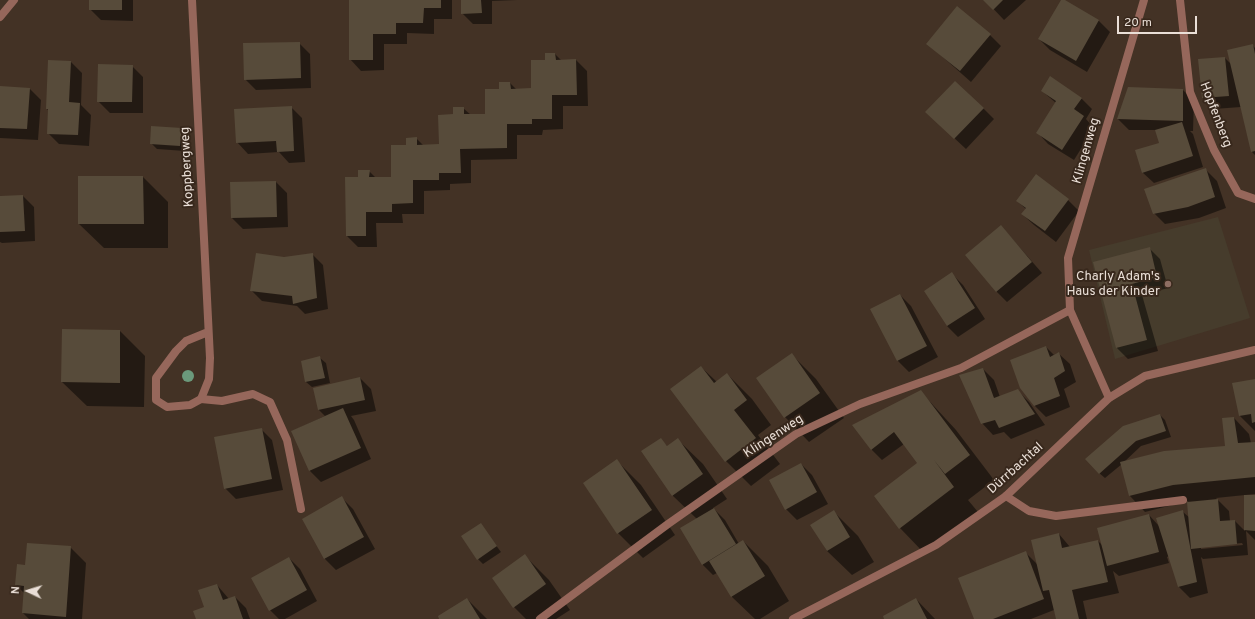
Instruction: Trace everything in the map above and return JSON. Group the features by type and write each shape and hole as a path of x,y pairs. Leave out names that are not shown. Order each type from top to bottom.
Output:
{"street":[{"path":"0,17 14,0"},
{"name":"Koppbergweg","path":"192,0 210,358 209,379 201,399"},
{"name":"Klingenweg","path":"1109,398 1070,310 1068,258 1144,0"},
{"name":"Hopfenberg","path":"1180,0 1190,92 1214,150 1238,193 1255,199"},
{"name":"Klingenweg","path":"540,619 668,524 796,434 860,404 961,368 1070,310"},
{"path":"208,332 186,341 176,351 156,378 156,400 167,407 190,405 201,399 222,401 253,394 270,402 287,440 301,509"},
{"name":"Dürrbachtal","path":"794,619 936,545 1006,496 1109,398 1145,376 1255,350"},
{"path":"1006,496 1029,511 1056,516 1183,500"}],"shaded area":[{"name":"Charly Adam's Haus der Kinder","path":"1218,217 1250,318 1115,359 1089,250"}],"building":[{"path":"89,0 122,0 122,10 89,10"},
{"path":"349,0 441,0 441,8 424,8 423,23 396,23 396,34 373,34 373,60 349,60"},
{"path":"461,0 481,0 482,13 461,14"},
{"path":"983,0 1003,0 993,10"},
{"path":"1061,0 1065,0 1099,20 1076,61 1038,39"},
{"path":"957,6 991,34 960,71 926,44"},
{"path":"300,42 301,78 244,80 243,43"},
{"path":"1253,44 1255,54 1255,151 1251,152 1227,50"},
{"path":"545,53 555,53 556,60 576,59 577,95 552,95 552,119 532,119 532,124 507,124 507,148 460,149 461,173 439,173 439,180 413,180 413,203 392,204 392,212 366,212 366,236 346,236 345,177 358,177 358,170 370,170 369,177 391,177 391,145 406,145 406,138 417,137 417,145 439,144 438,115 453,114 453,107 464,107 464,114 485,114 485,89 499,89 499,82 510,82 511,89 531,88 531,60 545,60"},
{"path":"1225,57 1229,96 1202,98 1198,59"},
{"path":"48,60 71,61 69,102 80,103 78,135 47,134 48,109 46,109"},
{"path":"98,64 133,65 132,102 97,102"},
{"path":"1050,76 1082,98 1074,109 1084,116 1062,150 1036,133 1056,101 1041,91"},
{"path":"955,81 984,108 954,139 925,112"},
{"path":"0,86 30,88 27,129 0,128"},
{"path":"1128,87 1183,89 1183,121 1117,119"},
{"path":"292,106 294,151 277,152 276,141 236,143 234,109"},
{"path":"1182,122 1193,156 1142,173 1135,150 1159,143 1155,130"},
{"path":"151,126 182,128 180,146 150,144"},
{"path":"1206,168 1215,197 1188,207 1153,214 1144,189"},
{"path":"1036,174 1069,199 1045,231 1021,214 1026,208 1016,201"},
{"path":"78,176 143,176 144,224 78,224"},
{"path":"276,181 277,217 231,218 230,182"},
{"path":"23,195 25,231 0,232 0,196"},
{"path":"1001,225 1032,262 996,292 965,255"},
{"path":"1150,247 1157,277 1132,284 1147,340 1116,348 1093,262"},
{"path":"256,253 284,257 313,253 317,298 293,304 292,296 250,291"},
{"path":"952,272 975,308 947,326 924,291"},
{"path":"900,294 927,346 897,361 870,309"},
{"path":"62,329 120,330 120,383 61,382"},
{"path":"1046,346 1050,357 1059,352 1065,371 1054,378 1060,396 1034,406 1020,388 1010,360"},
{"path":"792,353 820,393 784,418 756,378"},
{"path":"320,356 325,378 305,382 301,361"},
{"path":"701,366 714,383 727,373 747,400 734,410 756,438 725,462 670,389"},
{"path":"983,368 994,398 1018,389 1035,414 999,428 995,420 981,424 959,375"},
{"path":"360,377 365,400 318,410 313,388"},
{"path":"1255,379 1255,422 1252,423 1251,414 1239,416 1232,383"},
{"path":"921,390 970,455 945,474 934,460 954,487 899,529 874,496 917,463 894,432 871,450 852,425"},
{"path":"343,408 361,448 309,471 291,431"},
{"path":"1160,414 1166,431 1136,441 1099,474 1085,459 1123,426"},
{"path":"1234,417 1238,443 1255,442 1255,477 1173,485 1129,496 1120,462 1164,451 1225,446 1222,418"},
{"path":"262,428 272,479 224,489 214,437"},
{"path":"661,438 667,446 678,438 703,474 672,496 641,451"},
{"path":"617,459 652,510 617,534 583,483"},
{"path":"801,463 817,492 785,510 769,480"},
{"path":"1244,495 1255,495 1255,531 1244,530"},
{"path":"342,496 364,537 324,559 302,519"},
{"path":"1218,499 1220,521 1235,520 1237,544 1191,549 1187,502"},
{"path":"714,508 736,544 702,565 680,528"},
{"path":"834,510 850,537 827,551 810,525"},
{"path":"1183,510 1197,582 1178,587 1156,518"},
{"path":"1149,514 1159,552 1107,566 1097,528"},
{"path":"481,523 497,546 477,560 461,536"},
{"path":"1059,533 1062,548 1098,540 1108,582 1072,590 1079,619 1056,619 1049,590 1043,591 1031,540"},
{"path":"743,540 765,576 731,597 709,561"},
{"path":"27,543 71,546 66,617 22,613 24,586 15,585 17,564 25,565"},
{"path":"1026,551 1044,599 993,619 974,619 958,578"},
{"path":"525,554 546,584 513,608 492,578"},
{"path":"289,557 307,590 269,611 251,578"},
{"path":"217,584 223,600 235,596 243,619 196,619 193,611 204,607 198,590"},
{"path":"467,598 480,619 439,619 438,616"},
{"path":"916,598 927,619 884,619 883,616"}],"place":[{"name":"Charly Adam's Haus der Kinder","path":"1168,284"}]}
